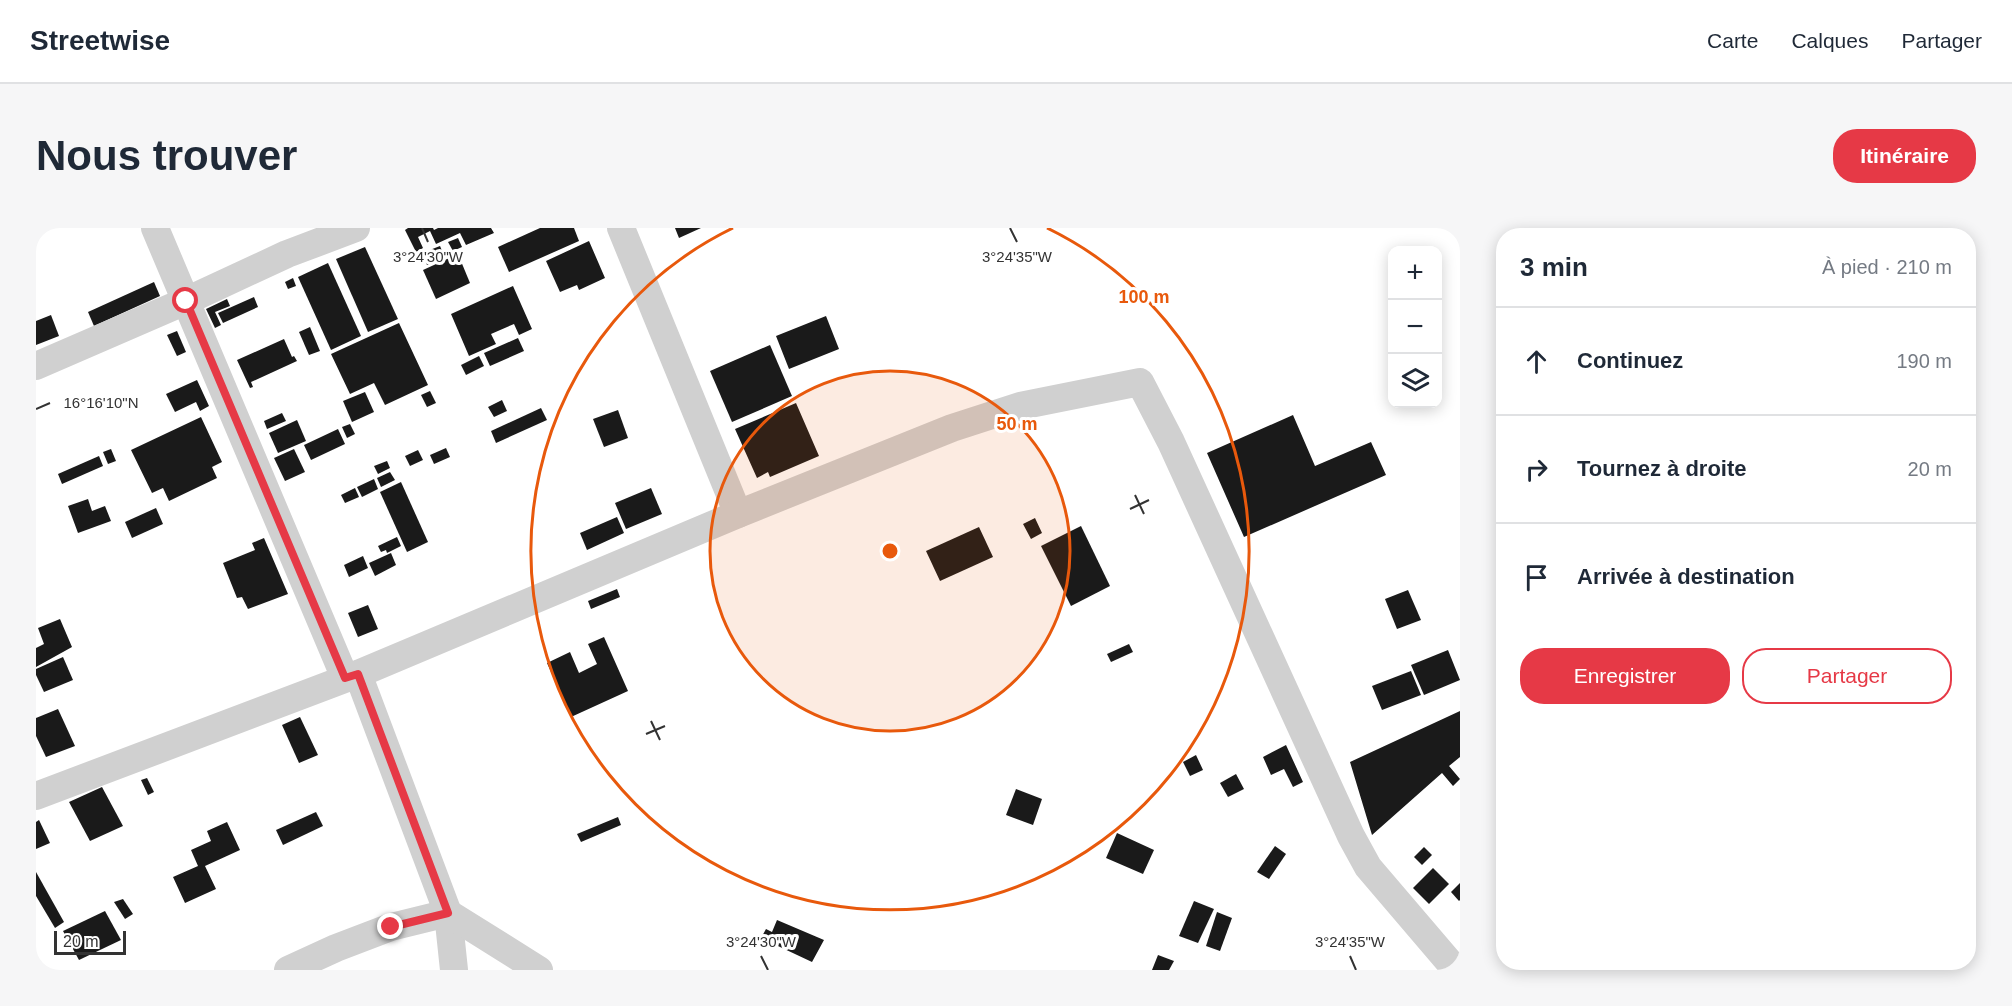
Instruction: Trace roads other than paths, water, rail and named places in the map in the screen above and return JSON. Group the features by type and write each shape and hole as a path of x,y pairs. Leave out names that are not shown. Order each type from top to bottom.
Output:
{"street":[{"path":"155,228 351,676 448,913 454,970"},
{"path":"36,366 287,254 356,228"},
{"path":"621,228 738,514"},
{"path":"36,796 351,676 738,514 952,428 1020,406 1140,382 1176,453 1350,836 1368,867 1456,970"},
{"path":"288,970 336,948 391,927 448,913 539,970"}]}
